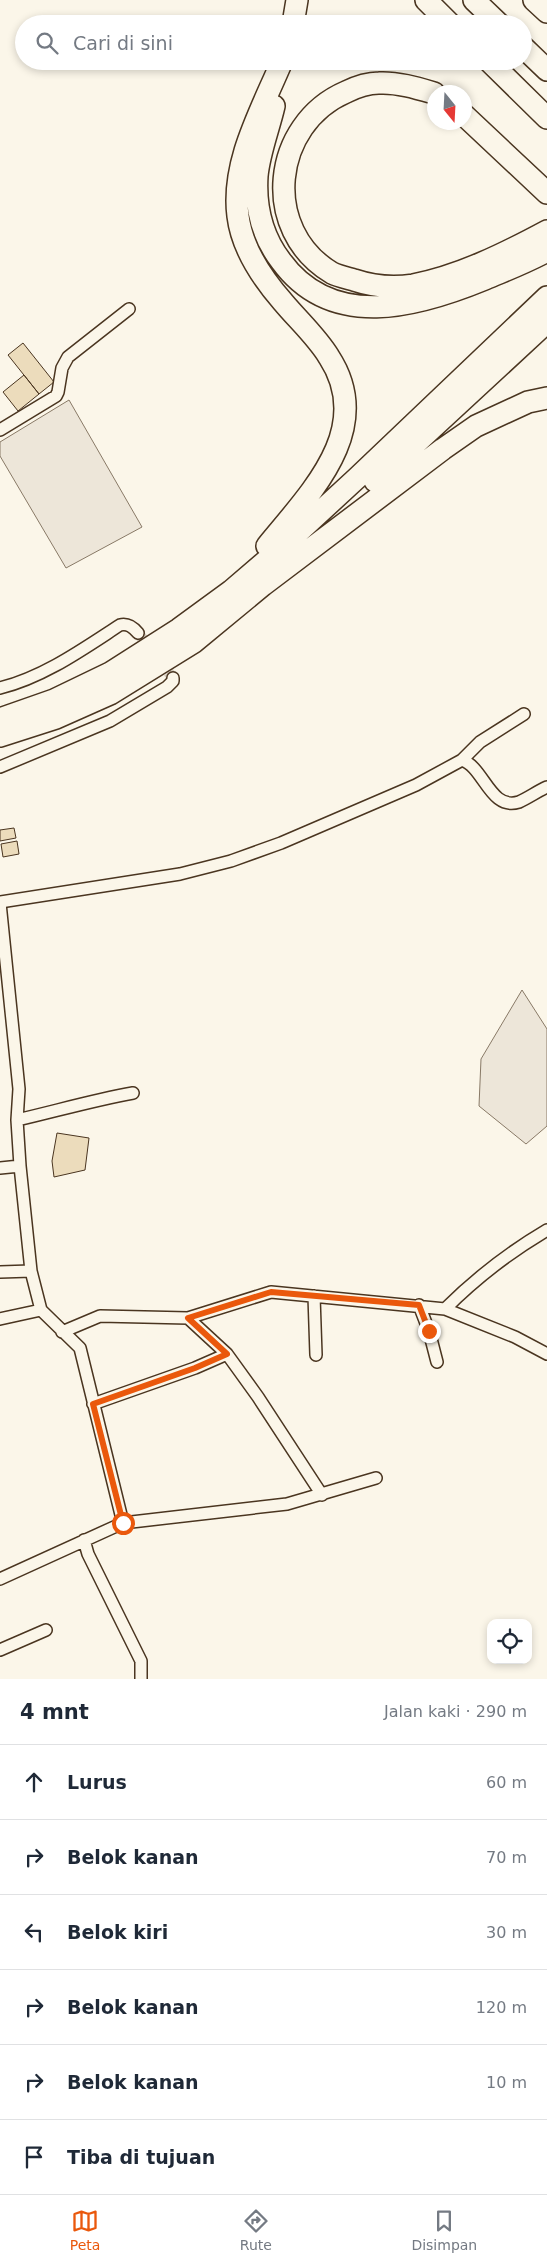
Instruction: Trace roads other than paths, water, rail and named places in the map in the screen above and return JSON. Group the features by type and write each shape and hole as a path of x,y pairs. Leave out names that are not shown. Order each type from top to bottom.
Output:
{"highway":[{"path":"294,15 297,0"},
{"path":"426,0 441,15"},
{"path":"474,0 490,15"},
{"path":"534,0 547,12"},
{"path":"532,56 547,70"},
{"path":"231,590 312,491 331,462 342,434 345,411 342,387 330,357 268,285 247,249 238,216 238,188 248,143 280,70"},
{"path":"282,70 257,175 259,216 268,245 289,273 320,295 353,306 385,308 416,303 460,289 534,251 547,231"},
{"path":"498,70 547,118"},
{"path":"427,91 412,86 378,83 355,88 331,98 310,117 293,141 284,168 284,198 289,223 306,252 332,273 370,285 412,285 534,251"},
{"path":"472,123 547,193"},
{"path":"0,719 54,700 110,673 179,629 231,590 280,549 357,478 547,297"},
{"path":"263,585 547,322"},
{"path":"0,736 56,718 110,694 194,642 263,585 476,426 528,402 547,398"}],"street":[{"path":"0,430 56,396 62,368 68,357 129,309"},
{"path":"0,688 16,684 74,655 120,625 125,624 132,627 138,633"},
{"path":"0,767 110,721 167,687 173,681 173,678"},
{"path":"123,1523 80,1348 41,1310 31,1271 20,1166 17,1120 18,1089 4,979 0,903 180,874 231,860 281,843 416,785 462,760 480,742 524,714"},
{"path":"462,760 471,763 496,798 506,802 518,802 547,787"},
{"path":"17,1120 68,1109 95,1100 133,1093"},
{"path":"0,1168 20,1166"},
{"path":"445,1308 476,1278 513,1251 547,1230"},
{"path":"0,1272 31,1271"},
{"path":"62,1332 100,1316 188,1318 271,1292 445,1308 515,1336 547,1354"},
{"path":"314,1296 316,1355"},
{"path":"419,1305 429,1331 437,1362"},
{"path":"0,1319 41,1310"},
{"path":"188,1318 227,1354 258,1397 322,1495"},
{"path":"93,1404 179,1374 227,1354"},
{"path":"0,1578 123,1523 287,1504 376,1478"},
{"path":"84,1540 88,1554 141,1661 141,1679"},
{"path":"0,1650 46,1630"}],"tunnel":[{"path":"138,633 173,678"}]}
